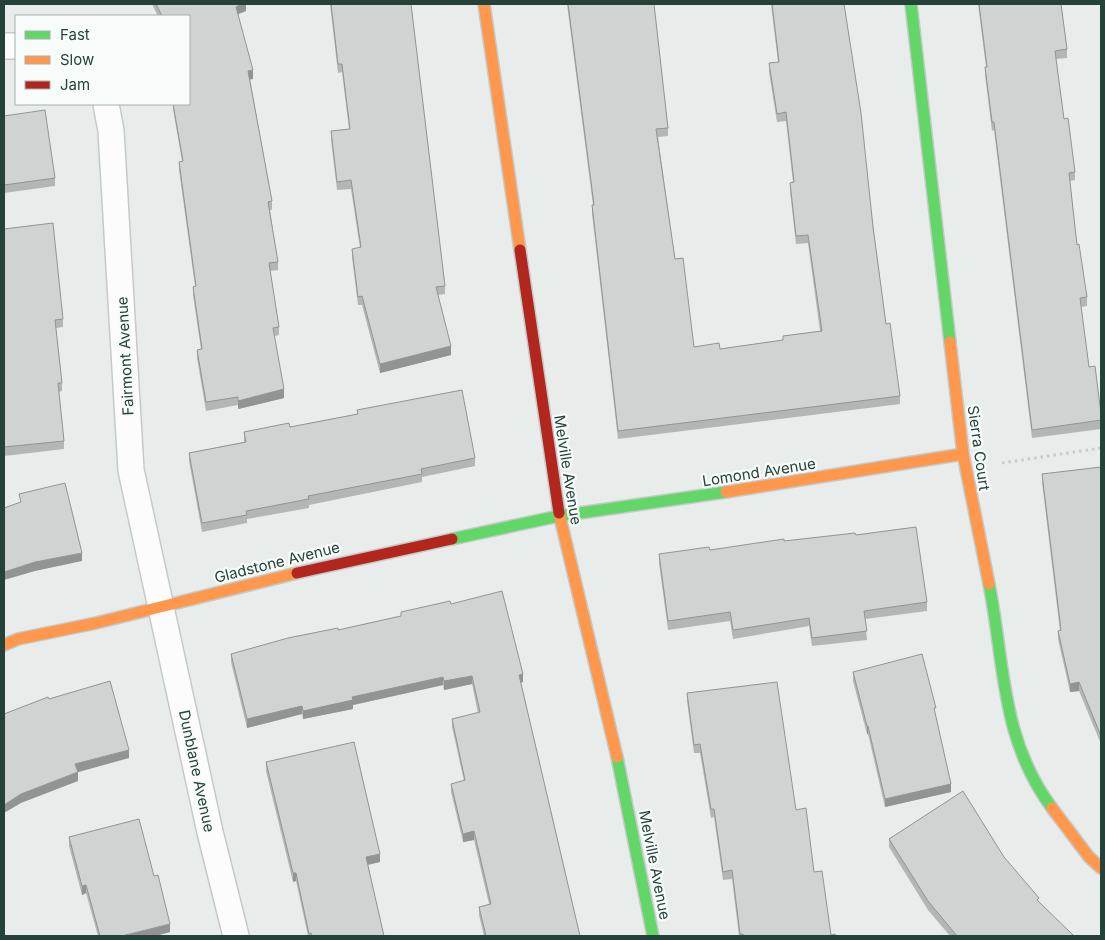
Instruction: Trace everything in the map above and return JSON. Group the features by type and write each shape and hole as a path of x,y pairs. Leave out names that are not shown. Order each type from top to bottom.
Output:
{"street":[{"name":"Melville Avenue","path":"484,4 559,516 626,797 653,936"},
{"name":"Sierra Court","path":"910,4 964,454 990,588 1001,670 1014,735 1042,794 1089,857 1101,868"},
{"name":"Fairmont Avenue","path":"106,105 112,131 131,470 162,606"},
{"name":"Lomond Avenue","path":"559,516 782,484 964,454"},
{"name":"Gladstone Avenue","path":"4,645 18,638 96,623 341,562 559,516"},
{"name":"Dunblane Avenue","path":"162,606 210,832 236,936"}],"path":[{"path":"1002,463 1101,448"}],"building":[{"path":"156,4 242,4 236,7 253,70 248,71 272,201 268,202 278,262 269,263 279,327 273,328 284,389 238,401 238,397 206,402 197,350 202,349 193,287 196,286 179,162 183,161 173,105 190,105 190,15 162,15"},
{"path":"331,4 411,4 445,286 436,287 451,346 380,364 362,296 358,297 352,249 361,247 351,180 337,182 331,131 350,129 342,64 338,64"},
{"path":"568,4 654,4 668,128 656,129 675,259 683,258 694,347 719,343 720,349 783,340 783,336 822,331 808,235 796,236 790,183 794,182 786,112 777,114 769,63 779,62 772,4 844,4 861,113 886,324 890,323 900,396 618,431 592,205 594,205"},
{"path":"979,4 1061,4 1067,49 1055,51 1064,119 1068,118 1075,172 1069,173 1077,245 1079,244 1087,297 1080,298 1089,367 1095,366 1101,420 1032,430 994,122 992,122 985,67 987,67"},
{"path":"45,110 55,178 4,185 4,116"},
{"path":"53,223 63,319 55,320 62,383 58,383 64,441 4,447 4,229"},
{"path":"462,390 475,458 421,469 422,474 308,496 309,499 246,511 247,515 202,523 189,453 246,442 244,432 289,423 290,427 358,414 357,410"},
{"path":"1101,467 1101,736 1079,682 1070,684 1058,631 1061,630 1042,474"},
{"path":"65,483 82,553 35,562 4,572 4,508 21,502 19,494"},
{"path":"916,527 927,602 864,611 867,631 812,638 809,618 733,630 730,612 668,621 659,554 709,547 710,550 784,539 784,541 855,533 856,535"},
{"path":"502,591 523,674 519,675 580,936 486,936 479,907 491,904 474,831 463,834 451,784 465,780 452,719 480,712 472,676 444,681 443,677 352,697 353,700 303,711 302,706 247,719 231,654 288,638 338,628 338,630 401,616 401,612 450,601 451,604"},
{"path":"922,654 936,708 934,708 951,784 885,799 853,672"},
{"path":"110,681 129,750 75,764 78,772 21,794 4,805 4,714 48,697 49,699"},
{"path":"777,682 796,810 806,808 814,872 822,871 831,935 835,934 836,936 744,936 740,934 732,870 723,872 714,809 711,809 700,744 694,745 687,693"},
{"path":"354,742 380,854 366,857 384,936 312,936 311,933 309,934 296,873 293,873 266,762"},
{"path":"963,791 1004,857 1039,898 1037,900 1074,936 957,936 928,901 889,839"},
{"path":"139,819 154,876 158,875 170,924 122,936 100,936 86,885 82,886 69,837"}],"traffic: fast":[{"path":"911,4 950,342"},
{"path":"452,539 559,516 726,492"},
{"path":"989,584 1002,672 1013,727 1022,755 1035,782 1052,808"},
{"path":"617,757 653,936"}],"traffic: slow":[{"path":"484,4 520,250"},
{"path":"950,342 963,454 989,584"},
{"path":"726,492 963,454"},
{"path":"559,513 617,757"},
{"path":"4,645 18,639 96,623 297,573"},
{"path":"1052,808 1089,857 1101,868"}],"traffic: jam":[{"path":"520,250 559,513"},
{"path":"297,573 452,539"}]}
